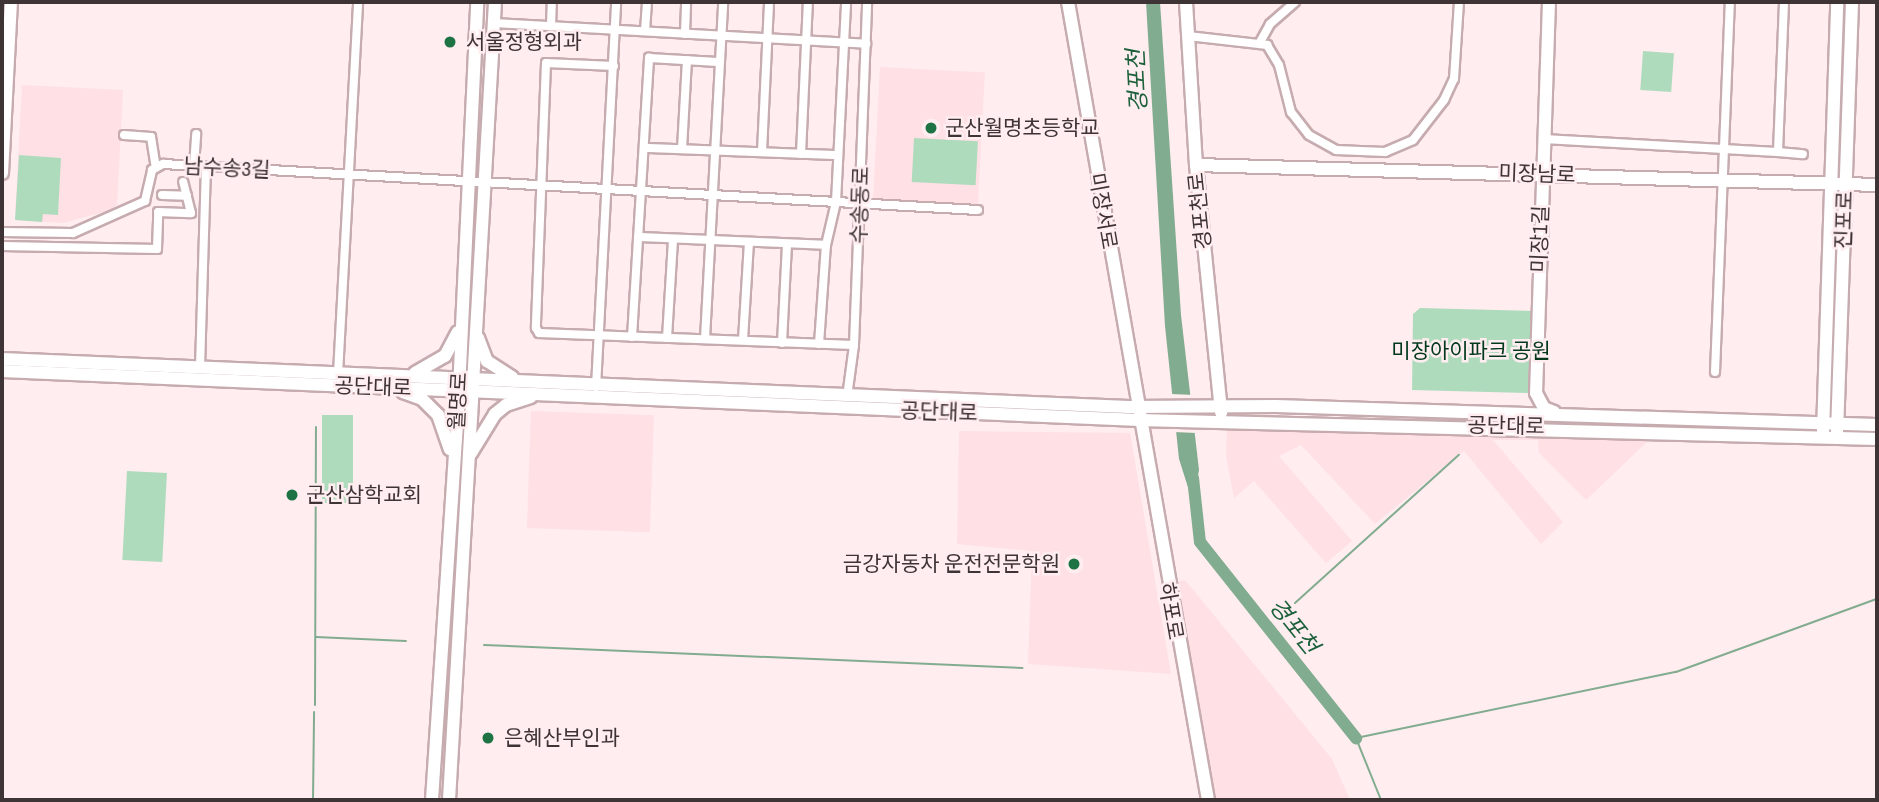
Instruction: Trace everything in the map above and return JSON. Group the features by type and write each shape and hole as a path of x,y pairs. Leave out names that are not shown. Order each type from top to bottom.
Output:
{"street":[{"path":"2,173 6,18 11,2"},
{"path":"338,373 358,2"},
{"name":"월명로","path":"466,384 461,322 478,2"},
{"name":"월명로","path":"432,800 466,384 476,320 495,2"},
{"path":"551,26 552,2"},
{"path":"596,390 610,188 616,2"},
{"path":"645,31 647,2"},
{"path":"685,34 686,2"},
{"path":"705,339 723,2"},
{"path":"762,152 769,2"},
{"path":"801,154 808,2"},
{"path":"819,344 826,245 836,202 846,2"},
{"name":"수송동로","path":"847,408 854,345 861,203 867,2"},
{"name":"미장서로","path":"1068,2 1138,414"},
{"name":"경포천로","path":"1186,2 1196,165 1220,420"},
{"path":"1259,44 1270,24 1295,2"},
{"path":"1188,36 1267,45 1279,65 1291,112 1310,135 1336,150 1385,152 1413,140 1444,100 1456,66 1459,2"},
{"name":"미장1길","path":"1536,393 1541,175 1549,2"},
{"path":"1715,372 1730,2"},
{"path":"1778,152 1784,2"},
{"name":"진포로","path":"1837,2 1837,431"},
{"name":"진포로","path":"1823,430 1852,2"},
{"path":"494,23 866,44"},
{"path":"632,337 646,148 649,58 718,62"},
{"path":"682,149 687,60"},
{"path":"614,66 546,63 536,328 539,333 854,345"},
{"path":"194,166 196,134"},
{"path":"124,135 151,137 156,168"},
{"path":"1543,139 1803,154"},
{"path":"646,148 837,155"},
{"name":"미장남로","path":"1196,165 1877,185"},
{"name":"남수송3길","path":"2,232 73,233 145,201 156,168 194,166 978,210"},
{"path":"200,368 206,167"},
{"path":"2,246 157,249 158,212 191,212 183,182"},
{"path":"162,195 187,196"},
{"path":"638,237 826,245"},
{"path":"667,338 673,239"},
{"path":"743,340 749,243"},
{"path":"782,343 788,244"},
{"path":"476,320 480,346 493,367 512,377 537,381"},
{"path":"394,382 436,365 454,343 461,322"},
{"name":"공단대로","path":"2,359 338,373 394,382"},
{"name":"공단대로","path":"2,371 466,384 537,381 596,390 847,408 1160,414 1220,420 1823,430"},
{"path":"394,382 422,399 439,415 459,481"},
{"name":"공단대로","path":"466,384 557,394 596,390 848,393 1138,414"},
{"path":"1501,413 1524,409 1536,393 1544,408 1569,415"},
{"path":"459,481 472,447 495,414 527,398 557,394"},
{"name":"공단대로","path":"1160,414 1220,406 1569,415 1837,431 1877,439"},
{"name":"하포로","path":"1138,414 1208,800"},
{"name":"공단대로","path":"1837,431 1877,425"},
{"name":"월명로","path":"449,800 459,481"}],"shaded area":[{"path":"1146,2 1160,2 1181,315 1199,470 1193,503 1179,459 1165,326"},
{"path":"880,67 985,72 978,209 873,204"},
{"path":"22,85 123,90 117,205 111,210 63,223 15,220"},
{"path":"531,411 654,415 650,532 527,528"},
{"path":"1227,427 1414,430 1649,440 1586,500 1539,453 1538,440 1493,440 1563,522 1541,544 1464,451 1375,524 1301,445 1279,456 1352,541 1326,563 1254,481 1234,498 1226,455"},
{"path":"959,431 1130,433 1171,674 1028,664 1032,551 957,544"},
{"path":"1185,580 1332,759 1350,800 1214,799 1172,583"}],"green space":[{"path":"1643,51 1674,53 1671,92 1640,90"},
{"path":"914,138 978,141 976,185 912,182"},
{"path":"19,155 61,158 58,215 43,214 42,222 15,220"},
{"name":"미장아이파크 공원","path":"1420,308 1531,311 1528,393 1412,390 1413,314"},
{"path":"322,415 353,415 353,503 322,503"},
{"path":"127,471 167,473 162,562 122,560"}],"pier":[{"path":"1171,394 1194,395 1197,433 1173,432"}],"waterway":[{"path":"315,705 316,427"},
{"path":"1295,603 1459,455"},
{"name":"경포천","path":"1193,478 1200,542 1356,738"},
{"name":"경포천","path":"1381,800 1356,738 1676,672 1877,599"},
{"path":"316,637 406,641"},
{"path":"484,645 1023,668"},
{"path":"313,800 314,712"}],"place":[{"name":"서울정형외과","path":"450,42"},
{"name":"군산월명초등학교","path":"931,128"},
{"name":"군산삼학교회","path":"292,495"},
{"name":"금강자동차 운전전문학원","path":"1074,564"},
{"name":"은혜산부인과","path":"488,738"}]}
